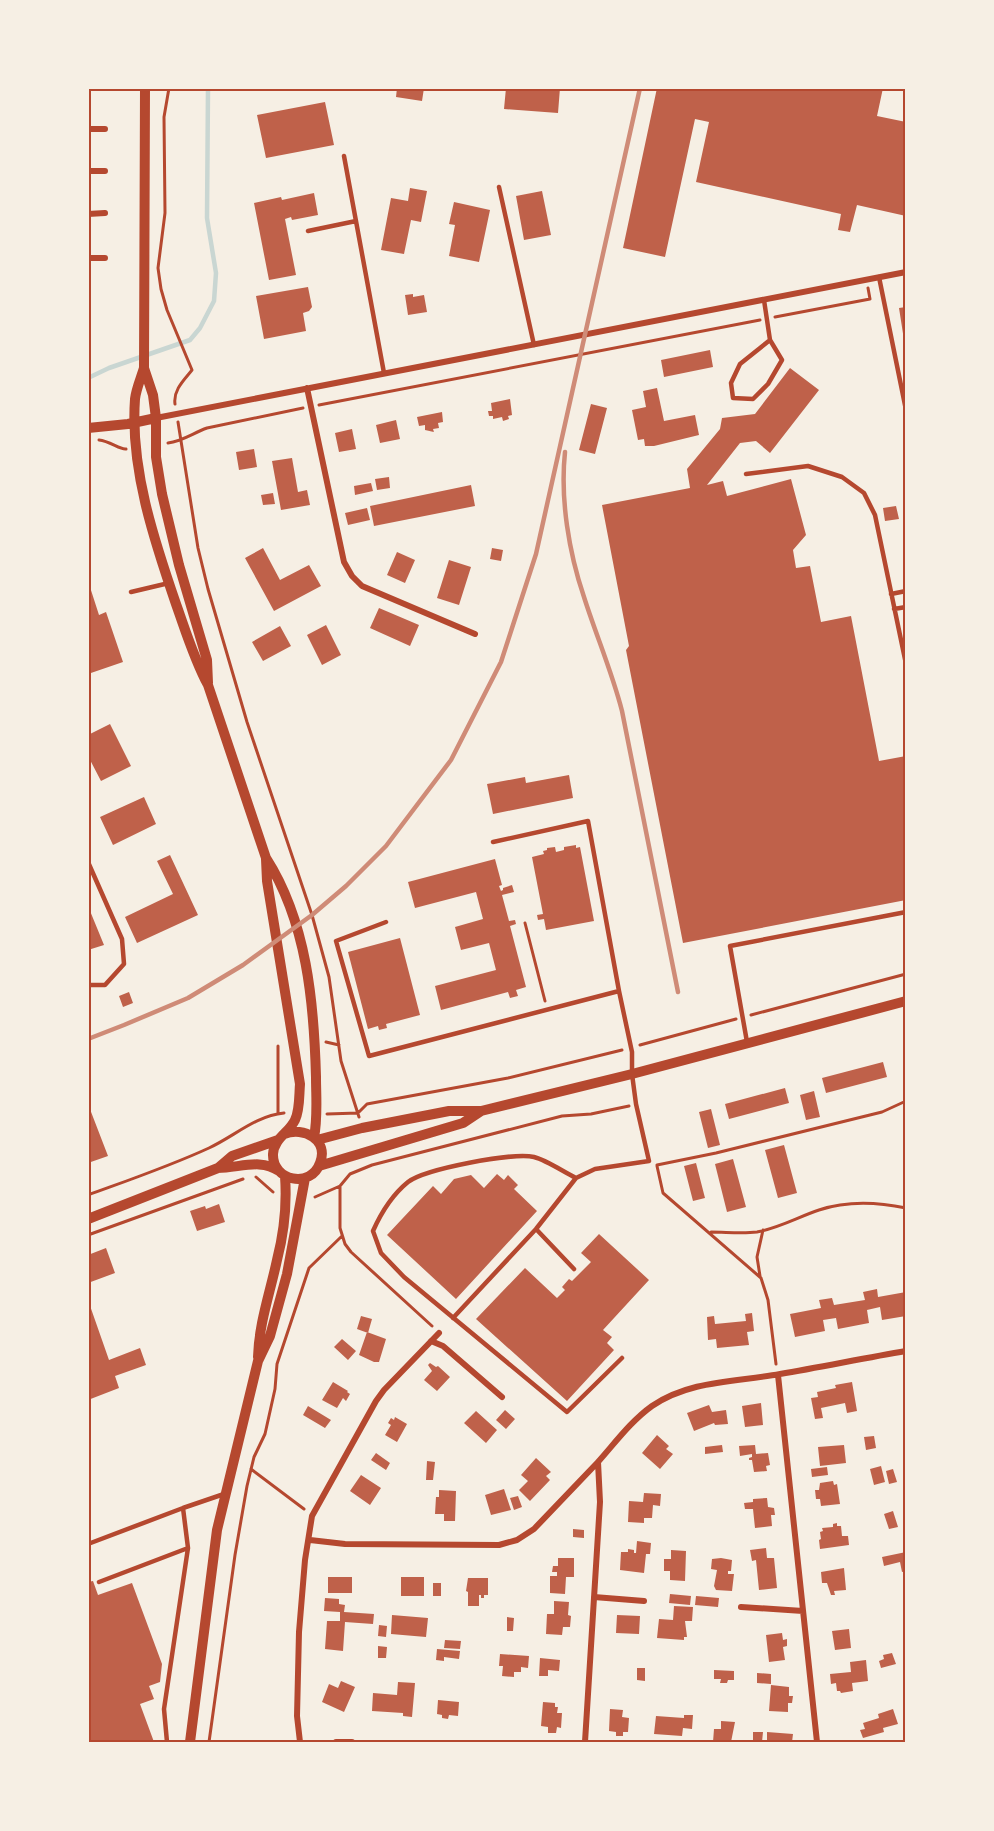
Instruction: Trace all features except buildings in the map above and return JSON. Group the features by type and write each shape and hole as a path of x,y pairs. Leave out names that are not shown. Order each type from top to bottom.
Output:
{"street":[{"path":"145,88 144,368 135,396 135,422 136,448 146,504 169,583 197,664 208,685 266,858 279,879 294,917 304,957 313,1021 317,1114 315,1139 321,1153 319,1166 313,1174 296,1179 263,1163 218,1168"},
{"path":"88,129 105,129"},
{"path":"88,171 105,171"},
{"path":"88,214 105,213"},
{"path":"88,258 105,258"},
{"path":"90,428 156,418 906,272"},
{"path":"144,368 153,395 156,418 156,457 162,494 179,565 207,660 208,685"},
{"path":"307,388 344,562 352,576 362,586 475,634"},
{"path":"258,1360 258,1334 278,1258 286,1197 282,1174 274,1164 273,1156 281,1137 297,1118 300,1084 267,881 266,858"},
{"path":"88,1219 218,1168 232,1156 290,1132 303,1131 315,1139 449,1111 482,1111 632,1074 906,1001"},
{"path":"319,1166 463,1123 482,1111"},
{"path":"190,1743 218,1530 258,1360 270,1336 287,1274 305,1178"},
{"path":"300,1743 297,1716 299,1632 305,1560 312,1516 376,1401 439,1333"},
{"path":"431,1341 443,1346 502,1397"},
{"path":"309,1540 345,1544 499,1545 518,1540 534,1529 638,1418 684,1390 719,1382 778,1375 906,1351"},
{"path":"778,1375 817,1743"},
{"path":"585,1743 600,1502 598,1462"},
{"path":"594,1597 644,1601"},
{"path":"741,1607 803,1611"},
{"path":"336,1743 352,1743"}],"lane":[{"path":"344,156 384,373"},
{"path":"499,187 534,345"},
{"path":"308,231 356,221"},
{"path":"879,277 906,410"},
{"path":"764,300 770,340 782,360 768,384 753,399 733,398 731,384 740,364 770,340"},
{"path":"746,474 808,466 842,477 864,493 874,514 906,664"},
{"path":"131,592 169,583"},
{"path":"891,594 906,591"},
{"path":"894,609 906,607"},
{"path":"453,1318 536,1229 576,1178 595,1169 649,1161 636,1104 631,1047 588,821 493,842"},
{"path":"88,862 122,939 124,964 105,985 88,985"},
{"path":"747,1043 730,946 906,912"},
{"path":"386,922 336,941 369,1056 619,991"},
{"path":"576,1178 534,1157 499,1158 443,1169 409,1182 383,1209 373,1231 381,1253 404,1277 567,1413 622,1358"},
{"path":"536,1229 574,1269"},
{"path":"88,1544 226,1494"},
{"path":"167,1743 164,1710 188,1548 183,1508"},
{"path":"99,1582 188,1548"}],"path":[{"path":"169,88 164,117 165,213 158,268 161,290 192,370 176,390 174,398"},
{"path":"318,405 870,299"},
{"path":"163,444 181,441 207,428 305,408"},
{"path":"94,441 110,442 122,449 128,449"},
{"path":"181,441 198,548 215,618 247,722 312,915 332,996 341,1060 360,1122"},
{"path":"525,923 546,1009"},
{"path":"328,1114 358,1113 367,1104 488,1082 631,1047 906,974"},
{"path":"327,1000 332,996"},
{"path":"326,1042 339,1046"},
{"path":"278,1046 278,1114"},
{"path":"657,1165 680,1162 882,1112 906,1101"},
{"path":"305,1198 315,1197 340,1186 350,1174 372,1165 562,1116 591,1114 636,1104"},
{"path":"88,1195 205,1150 272,1114 284,1113"},
{"path":"244,1128 248,1136"},
{"path":"654,1155 663,1193 760,1278"},
{"path":"255,1172 257,1179"},
{"path":"88,1235 247,1177 257,1179 278,1196"},
{"path":"340,1186 342,1236 351,1252 439,1333"},
{"path":"709,1232 742,1233 763,1230 836,1206 871,1204 906,1208"},
{"path":"763,1230 757,1257 760,1278 768,1300 778,1375"},
{"path":"209,1743 235,1555 251,1469 265,1434 280,1356 309,1268 342,1236"},
{"path":"251,1469 312,1516"}],"waterway":[{"path":"88,378 109,368 190,340 200,328 214,301 216,273 207,218 208,88"}],"railway":[{"path":"88,1039 188,998 243,965 312,915 346,886 386,846 451,760 501,662 536,554 640,88"},
{"path":"565,452 565,507 570,544 579,580 622,711 678,992"}]}
